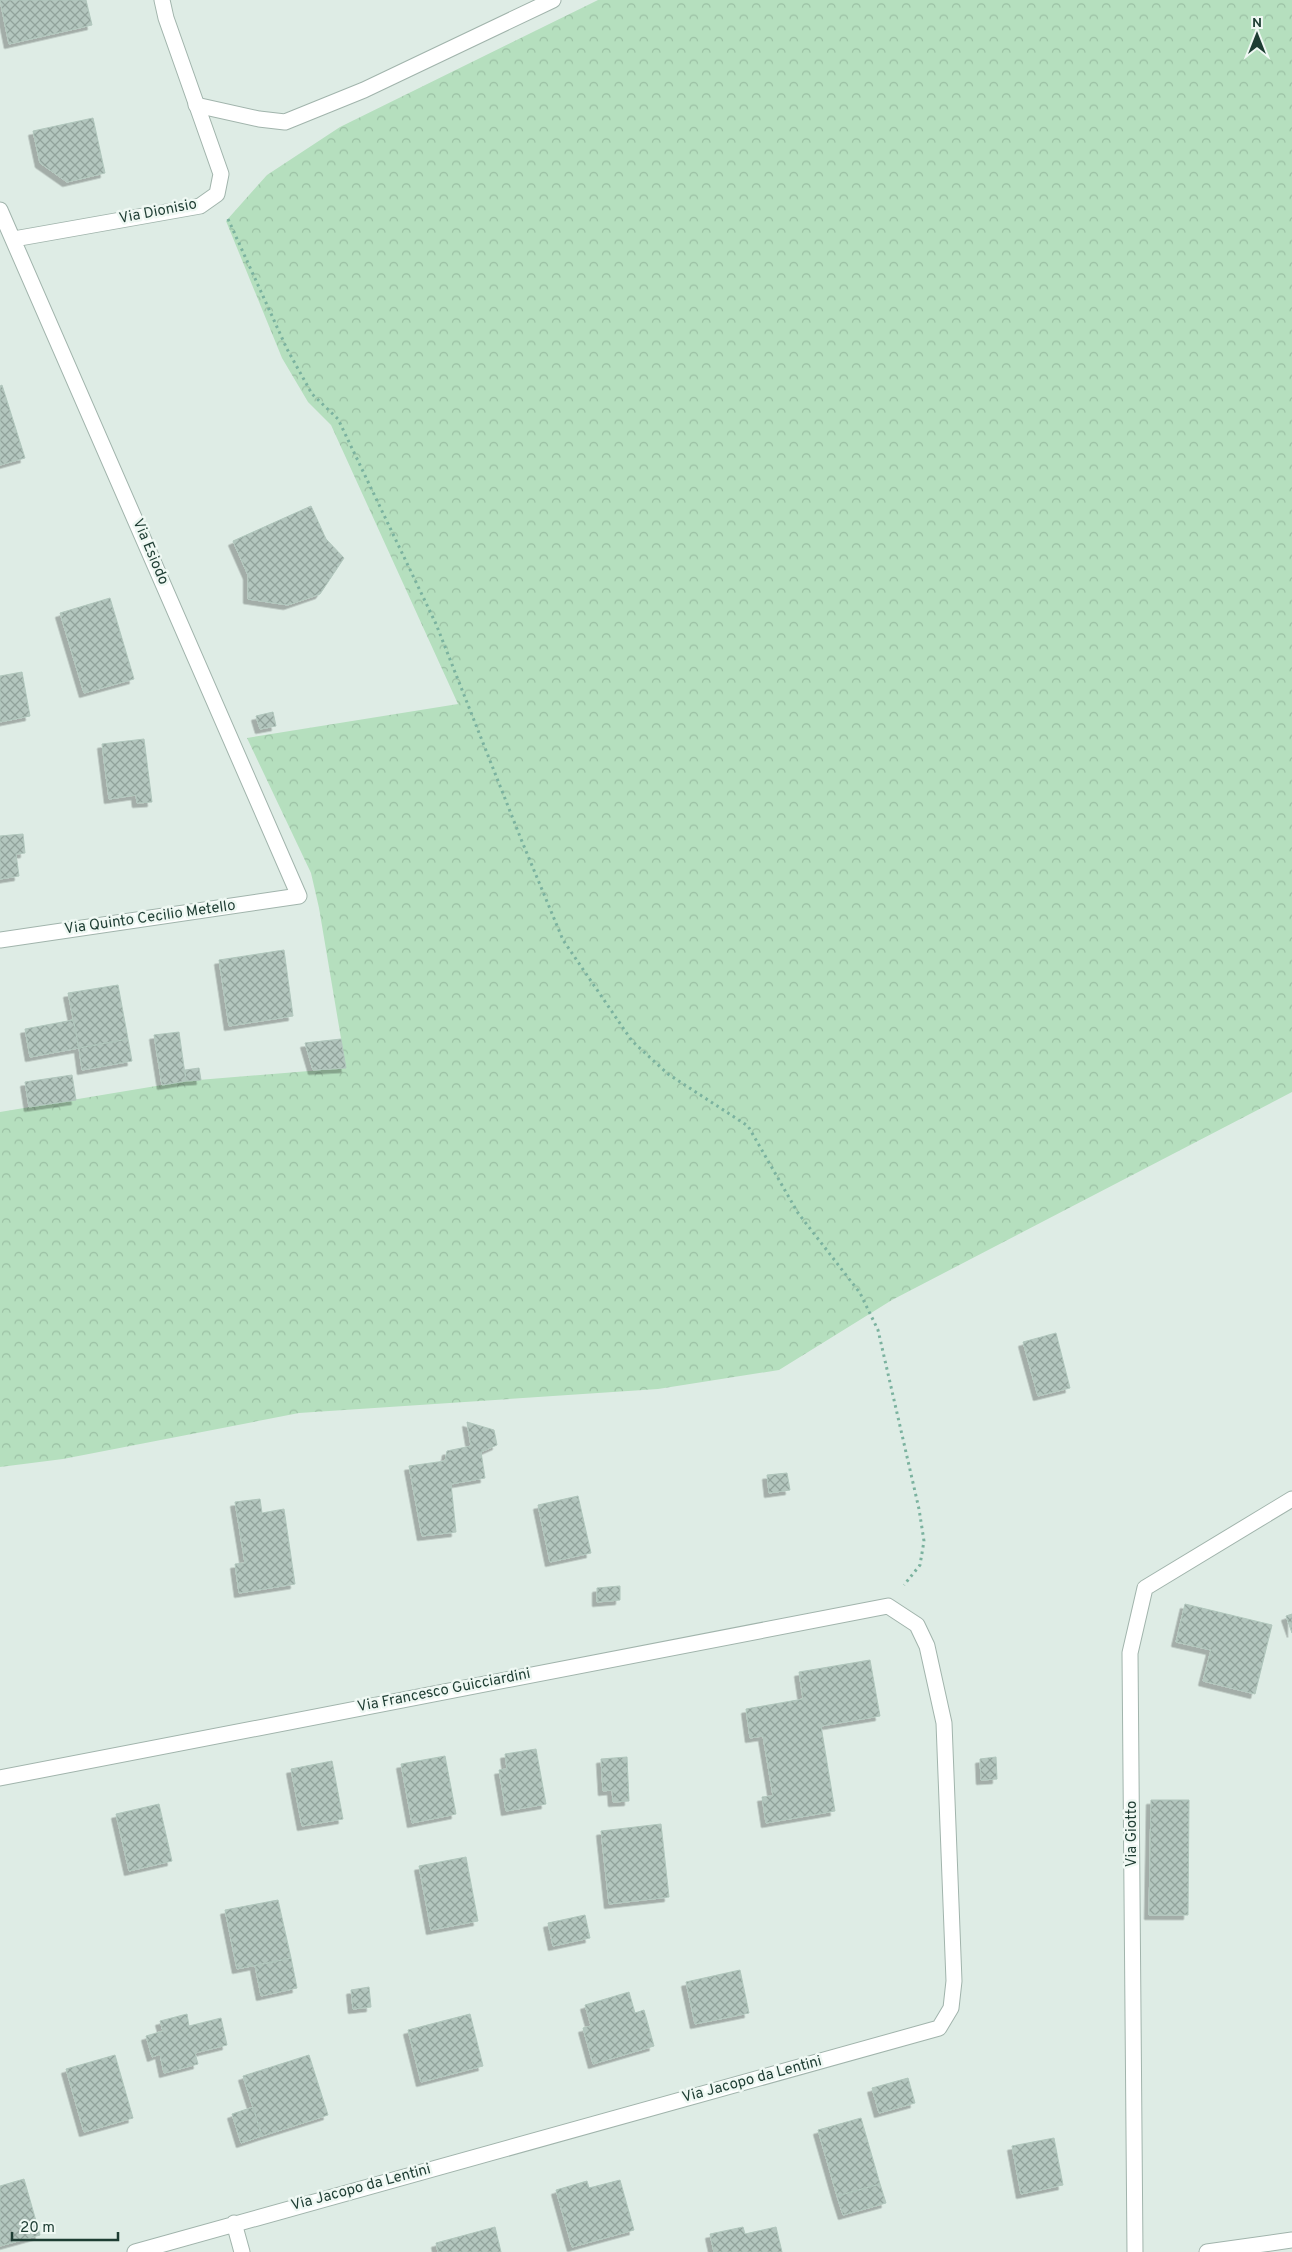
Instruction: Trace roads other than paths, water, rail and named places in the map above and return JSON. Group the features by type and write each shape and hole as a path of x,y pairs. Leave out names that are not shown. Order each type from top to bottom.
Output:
{"street":[{"name":"Via Dionisio","path":"14,239 200,206 217,194 221,174 196,105 162,0"},
{"path":"196,105 259,119 285,122 364,90 553,0"},
{"name":"Via Esiodo","path":"0,210 300,896"},
{"name":"Via Quinto Cecilio Metello","path":"0,940 300,896"},
{"name":"Via Giotto","path":"1136,2252 1130,1653 1145,1588 1292,1500"},
{"name":"Via Francesco Guicciardini","path":"0,1778 888,1606"},
{"name":"Via Jacopo da Lentini","path":"135,2252 940,2028 951,2008 954,1981 944,1723 927,1646 917,1625 888,1606"},
{"path":"234,2223 242,2252"},
{"path":"1206,2252 1292,2240"}]}
